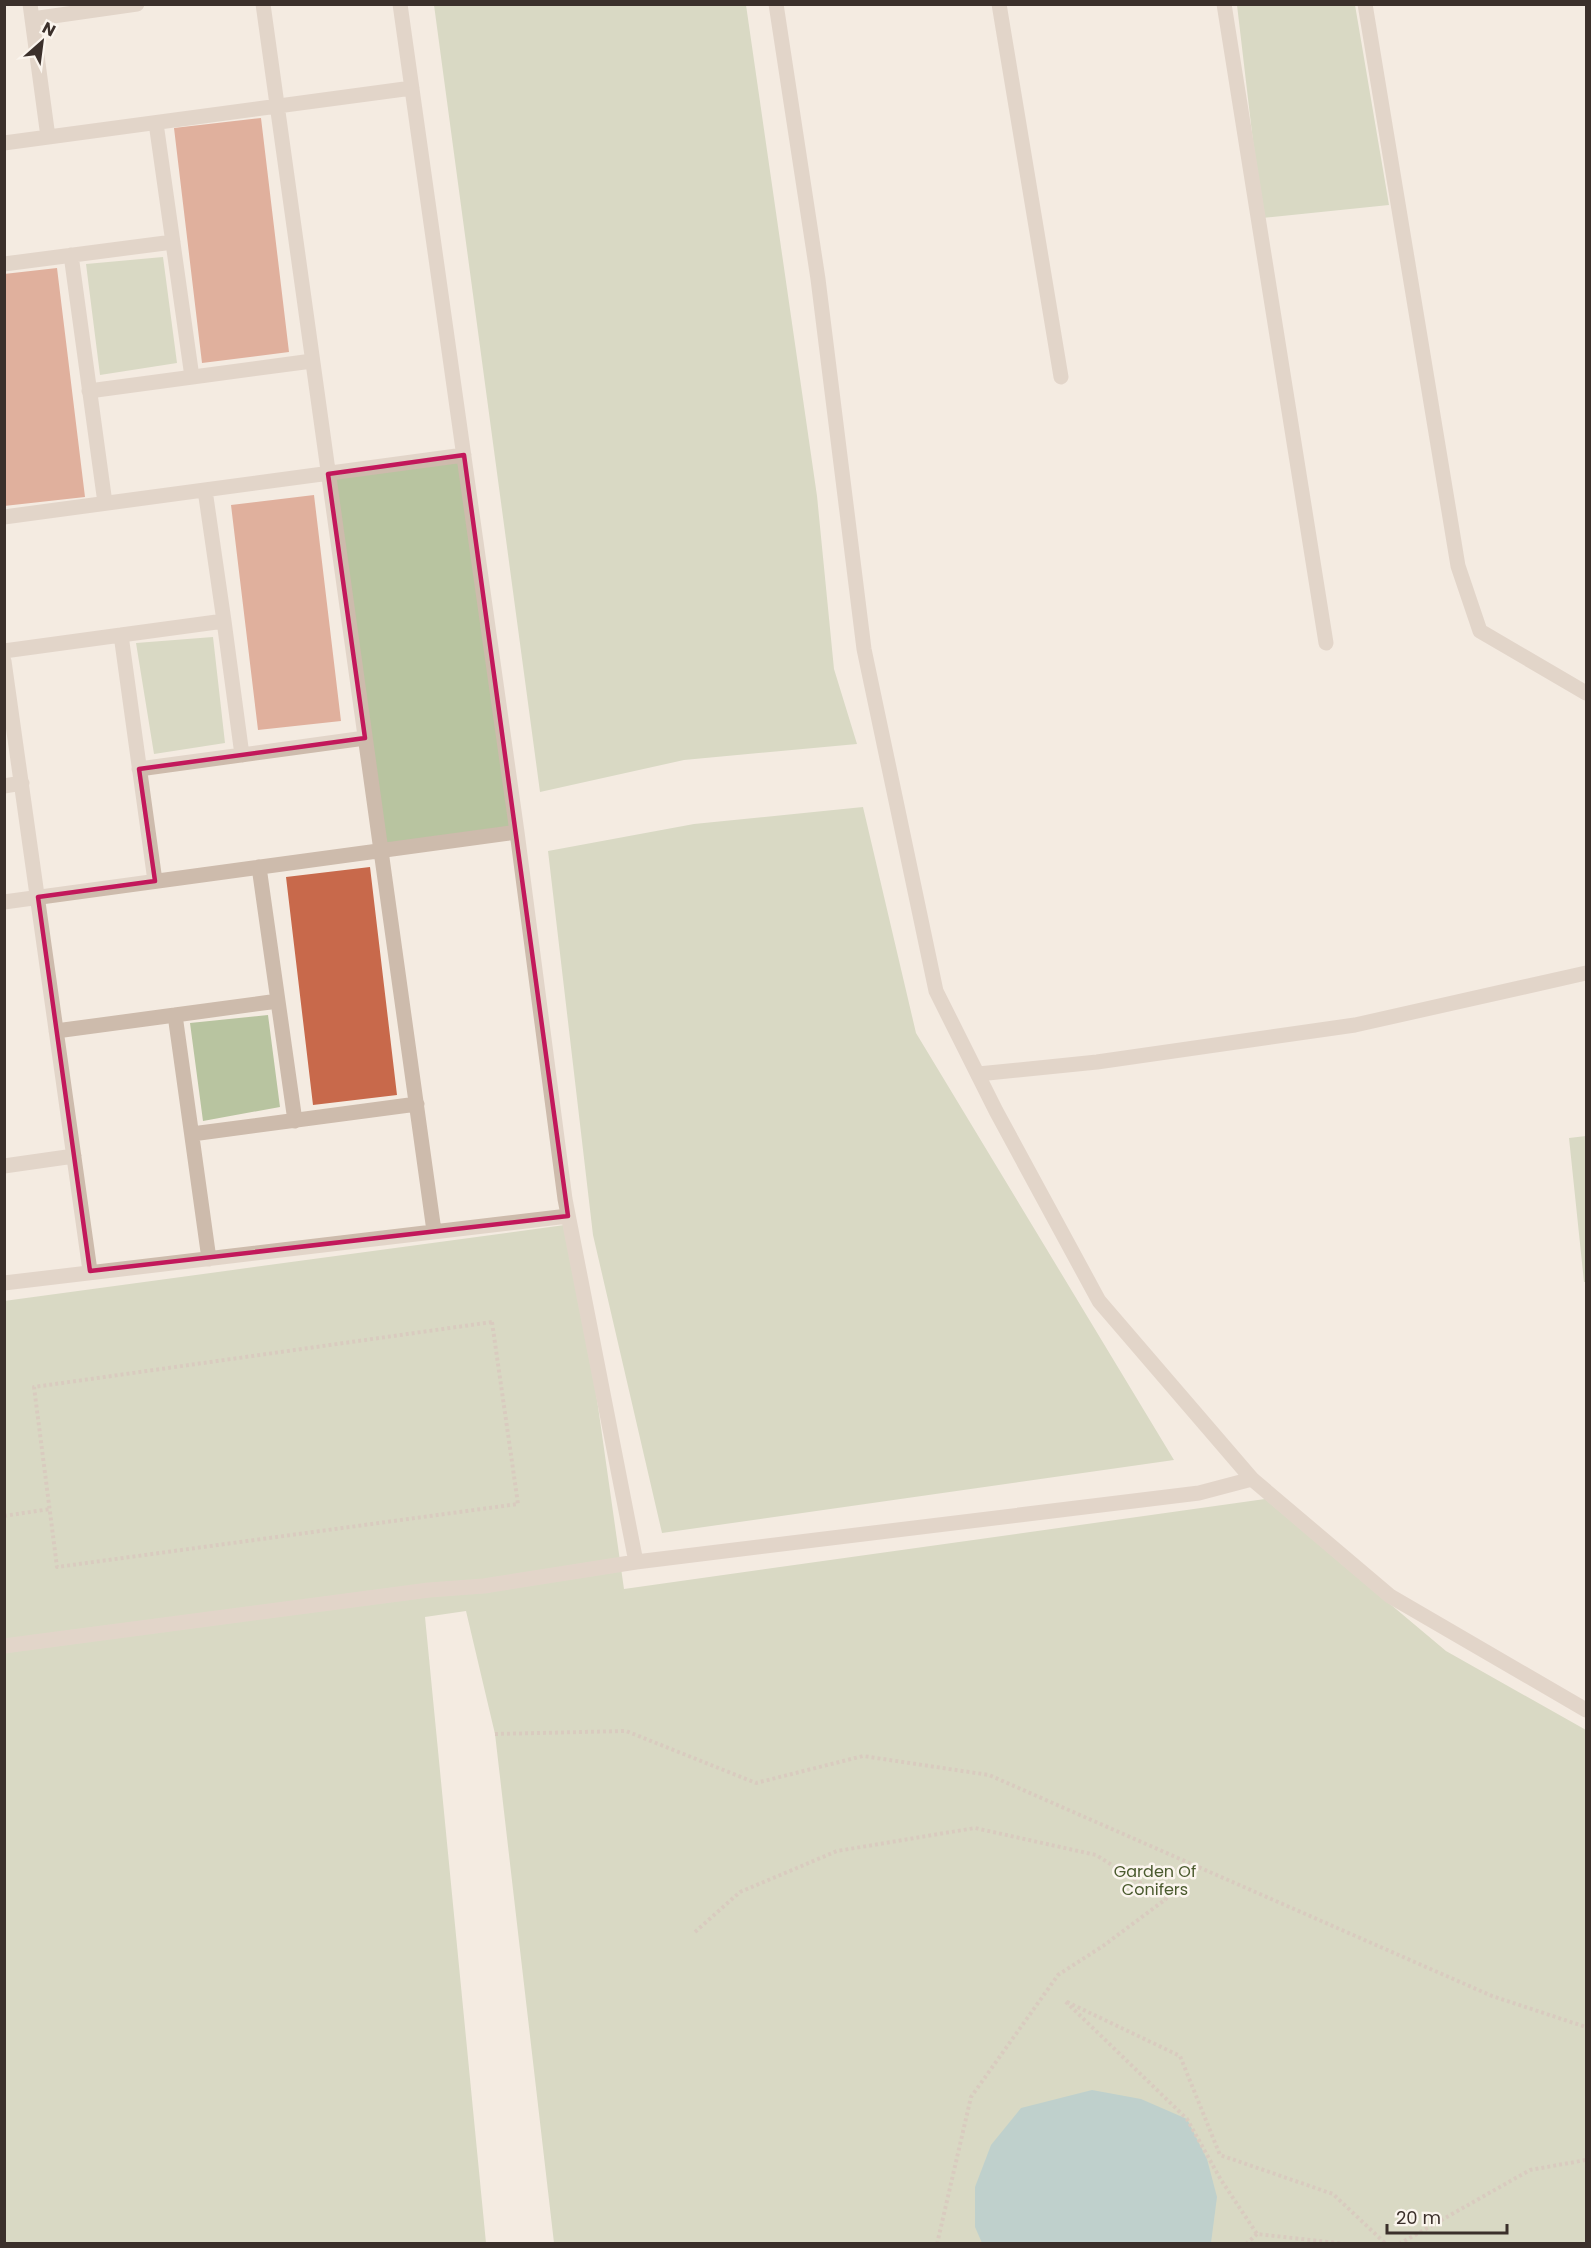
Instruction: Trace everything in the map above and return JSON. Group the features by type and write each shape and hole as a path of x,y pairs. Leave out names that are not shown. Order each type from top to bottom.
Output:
{"street":[{"path":"263,4 434,1231"},
{"path":"400,4 517,832 568,1216 636,1562"},
{"path":"776,4 818,279 864,649 936,991 1099,1301 1252,1479 1390,1596 1587,1710"},
{"path":"999,4 1061,377"},
{"path":"1224,4 1326,644"},
{"path":"1365,4 1458,566 1480,631 1587,693"},
{"path":"48,137 31,12 135,5"},
{"path":"4,143 412,88"},
{"path":"156,123 192,377"},
{"path":"4,264 173,242"},
{"path":"71,255 105,503"},
{"path":"89,391 312,361"},
{"path":"4,517 464,455"},
{"path":"205,490 242,755"},
{"path":"4,651 224,621"},
{"path":"121,635 155,881"},
{"path":"4,661 90,1271"},
{"path":"139,769 365,738"},
{"path":"4,786 22,783"},
{"path":"4,902 517,832"},
{"path":"259,867 295,1121"},
{"path":"978,1074 1097,1062 1355,1025 1587,973"},
{"path":"56,1031 278,1001"},
{"path":"175,1015 210,1258"},
{"path":"192,1134 417,1104"},
{"path":"4,1166 74,1156"},
{"path":"4,1283 568,1216"},
{"path":"4,1646 429,1590 484,1586 636,1562 1199,1493 1252,1479"}],"path":[{"path":"492,1322 518,1504 57,1566 50,1509 34,1387 492,1322"},
{"path":"4,1516 50,1509"},
{"path":"495,1734 626,1731 756,1783 863,1756 989,1775 1492,1996 1587,2027"},
{"path":"695,1932 740,1892 837,1851 975,1828 1096,1855 1166,1899 1103,1946 1058,1975 970,2097 937,2244"},
{"path":"1257,2234 1221,2180 1187,2118 1065,2001 1180,2056 1221,2155 1333,2194 1386,2244"},
{"path":"1400,2244 1530,2170 1587,2160"},
{"path":"1246,2244 1257,2234 1346,2244"}],"highlighted area":[{"path":"464,455 568,1216 90,1271 38,897 155,881 139,769 365,738 328,474"}],"green space":[{"path":"434,5 746,5 817,496 834,669 857,744 684,760 540,792"},
{"path":"1237,5 1355,5 1389,205 1262,218"},
{"path":"163,257 177,363 100,375 86,264"},
{"path":"464,455 517,832 381,850 328,474"},
{"path":"213,637 225,743 154,754 136,643"},
{"path":"863,807 916,1033 1174,1460 662,1533 593,1235 548,851 694,824"},
{"path":"268,1015 280,1107 203,1121 190,1023"},
{"path":"1586,1136 1586,1282 1584,1282 1569,1138"},
{"name":"Garden Of Conifers","path":"572,1224 624,1589 1265,1499 1446,1651 1586,1730 1586,2243 554,2243 495,1734 466,1611 425,1617 486,2243 5,2243 4,1301"}],"water":[{"path":"1092,2090 1141,2099 1187,2119 1207,2159 1217,2197 1211,2243 982,2243 975,2227 975,2187 991,2145 1021,2108"}],"building":[{"path":"261,118 289,352 202,363 174,128"},
{"path":"57,268 85,497 4,506 4,274"},
{"path":"314,495 341,721 258,730 231,505"},
{"path":"370,867 397,1095 313,1105 286,877"}]}
